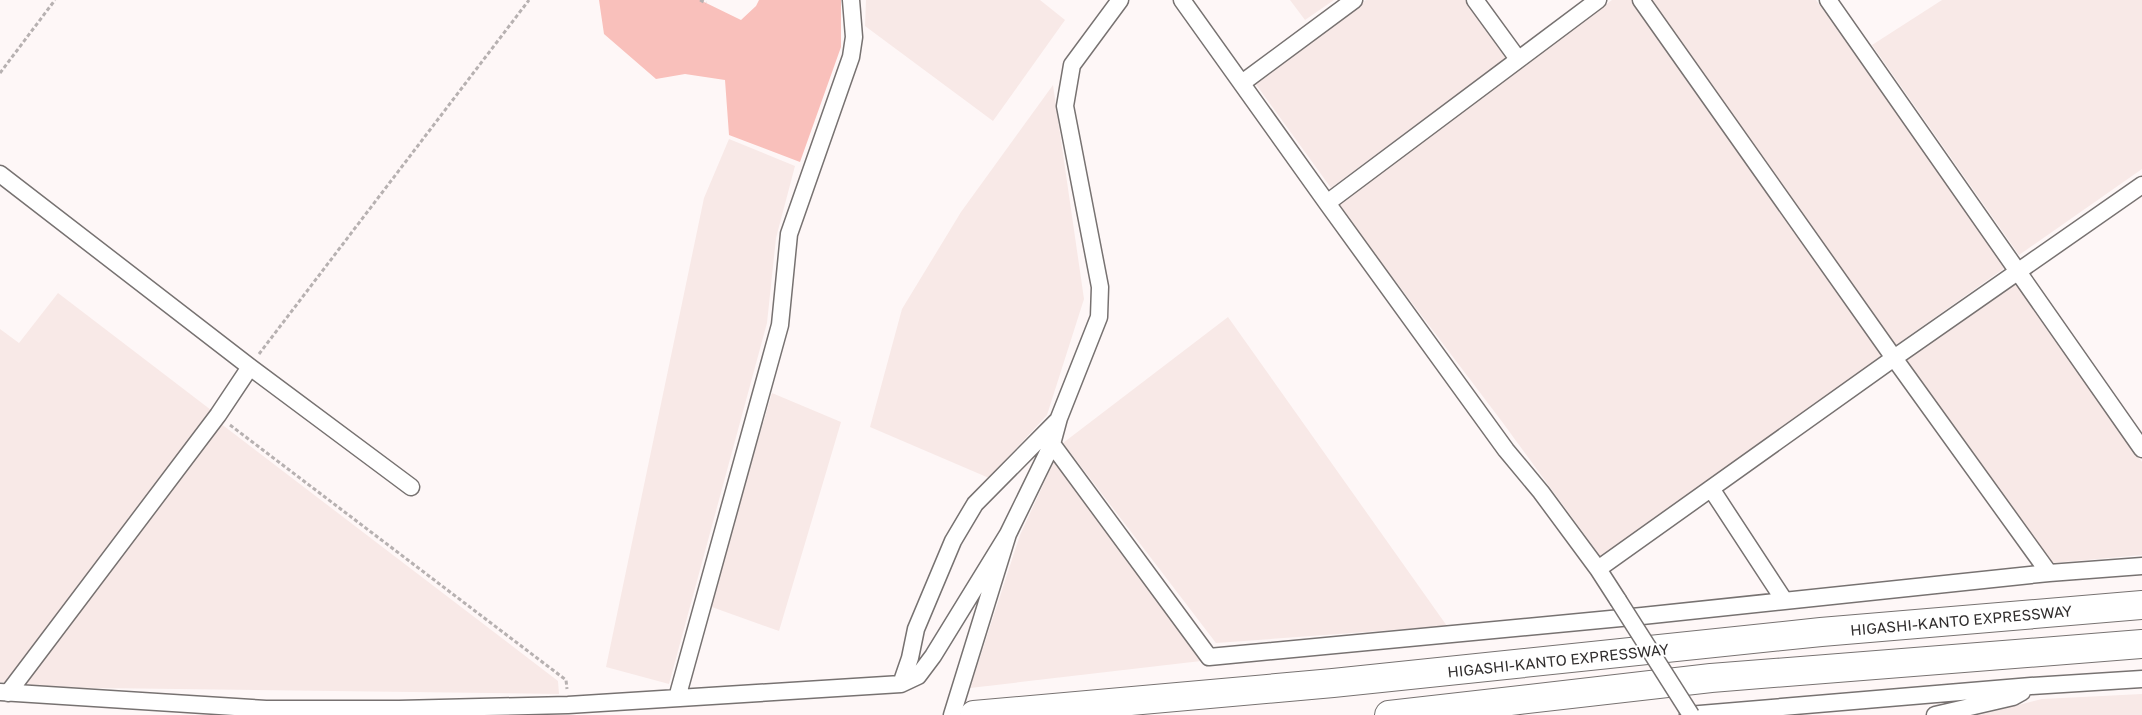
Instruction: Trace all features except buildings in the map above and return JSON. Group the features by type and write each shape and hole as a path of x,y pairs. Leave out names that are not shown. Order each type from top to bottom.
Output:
{"highway":[{"name":"HIGASHI-KANTO EXPRESSWAY","path":"974,715 1333,683 1821,632 2142,605"},
{"path":"1389,715 1711,678 2142,644"}],"street":[{"path":"677,698 780,325 789,234 850,57 854,37 851,0"},
{"path":"4,692 266,708 399,709 568,705 901,684 918,676 1008,534 1052,444 1059,418 1100,317 1100,287 1066,106 1072,65 1120,0"},
{"path":"1182,0 1506,450 1541,492 1598,569 1690,715 2031,686 2142,679"},
{"path":"1242,82 1354,0"},
{"path":"1475,0 1518,59"},
{"path":"1327,203 1598,0"},
{"path":"1641,0 1894,358 2049,573"},
{"path":"1828,0 2142,449"},
{"path":"0,174 250,367 411,487"},
{"path":"1598,569 1712,490 1894,358 2142,186"},
{"path":"4,692 218,415 250,367"},
{"path":"901,684 910,658 916,629 957,533 975,504 1059,418"},
{"path":"1052,444 1209,657 2049,573 2142,566"},
{"path":"1712,490 1784,600"},
{"path":"952,715 1008,534"},
{"path":"1935,715 2013,697 2031,686"}],"path":[{"path":"0,73 55,0"},
{"path":"250,367 529,0"},
{"path":"700,0 706,3"},
{"path":"218,415 566,680 568,705"}],"shaded area":[{"path":"599,0 700,0 741,20 756,6 759,0 841,0 841,47 800,162 729,135 725,80 685,74 656,79 604,34"},
{"path":"866,0 1040,0 1065,20 993,121 865,26"},
{"path":"1290,0 1334,0 1305,20"},
{"path":"1366,0 1465,0 1507,57 1331,188 1255,83"},
{"path":"1612,0 1634,0 1883,357 1601,557 1503,423 1337,204"},
{"path":"1650,0 1816,0 2006,267 1896,345"},
{"path":"1942,0 2142,0 2142,169 2019,255 1872,45"},
{"path":"1053,85 1084,299 1047,415 989,478 870,427 902,309 961,212"},
{"path":"729,139 795,166 776,238 767,323 669,684 606,667 704,198"},
{"path":"2019,282 2142,462 2142,555 2052,563 1904,361"},
{"path":"58,293 211,410 6,683 0,682 0,329 19,343"},
{"path":"1228,317 1447,626 1216,643 1063,443"},
{"path":"772,393 841,422 779,631 709,606"},
{"path":"220,423 558,681 559,694 20,687"},
{"path":"1055,459 1201,661 970,688 1020,535"},
{"path":"2142,694 2142,715 1979,715 2042,699"}]}
